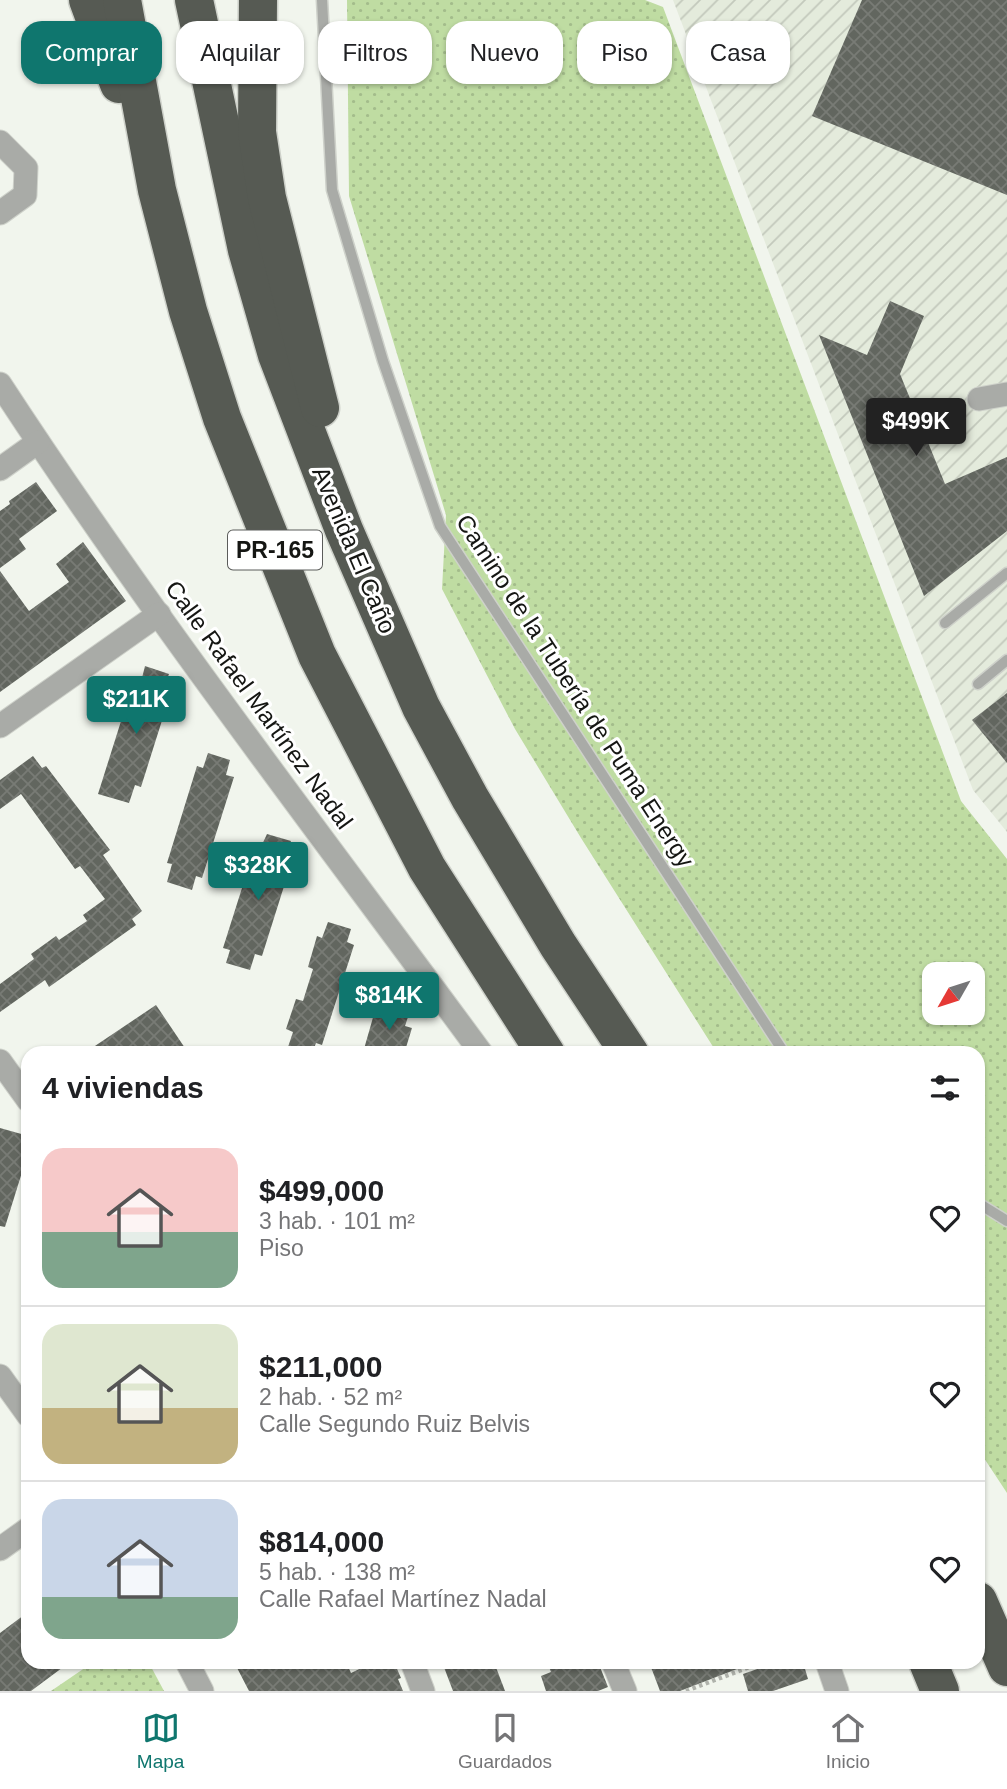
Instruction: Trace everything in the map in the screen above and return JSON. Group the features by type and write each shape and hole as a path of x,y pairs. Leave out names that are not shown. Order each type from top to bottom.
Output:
{"highway":[{"path":"88,0 157,190"},
{"name":"PR-165","path":"122,0 157,190 188,311 222,418 317,655 428,868 541,1046"},
{"name":"Avenida El Caño","path":"194,0 250,263 277,355 344,530 421,707 470,798 558,944 625,1046"},
{"path":"258,0 257,131 267,198 325,427 344,530"},
{"path":"985,1617 1007,1667"},
{"path":"931,1669 940,1691"}],"street":[{"path":"0,142 26,168 25,195 0,213"},
{"name":"Calle Rafael Martínez Nadal","path":"0,384 159,614 476,1046"},
{"path":"979,399 1007,394"},
{"path":"0,470 38,442"},
{"path":"0,726 159,614"},
{"path":"0,1061 21,1090"},
{"path":"0,1376 21,1405"},
{"path":"0,1549 21,1534"},
{"path":"191,1669 202,1691"},
{"path":"415,1669 424,1691"},
{"path":"616,1669 625,1691"},
{"path":"829,1669 837,1691"}],"lane":[{"name":"Camino de la Tubería de Puma Energy","path":"323,0 332,190 383,361 440,526 781,1046"},
{"path":"945,623 1007,573"},
{"path":"978,684 1007,660"},
{"path":"985,1207 1007,1221"}],"path":[{"path":"685,1691 743,1669"}],"shaded area":[{"path":"673,0 1007,0 1007,832 973,790 705,84 790,84 790,21 686,21 686,34"}],"green space":[{"path":"347,0 645,0 663,7 668,21 577,21 577,84 672,84 672,31 686,68 686,84 692,84 961,801 1007,859 1007,1493 985,1460 985,1046 713,1046 515,729 442,589 446,515 349,196 348,84 432,84 432,21 347,21"},
{"path":"83,1669 152,1669 164,1691 51,1691"}],"building":[{"path":"862,0 1007,0 1007,195 812,116"},
{"path":"890,301 924,316 900,374 945,484 1007,457 1007,531 924,596 819,335 867,355"},
{"path":"36,482 57,511 19,539 26,549 0,568 0,511 10,504 9,501"},
{"path":"83,542 126,601 0,692 0,571 29,611 69,582 56,564"},
{"path":"145,666 169,674 163,690 171,692 141,787 135,785 129,803 98,794 134,680 141,682"},
{"path":"1007,693 1007,763 972,720"},
{"path":"208,753 230,760 226,775 234,777 202,878 196,876 192,890 167,882 172,864 167,863 197,766 203,768"},
{"path":"33,756 42,768 46,766 110,850 103,855 142,911 132,919 136,925 80,965 49,987 45,980 0,1012 0,984 34,959 31,954 56,936 59,940 87,921 83,915 105,899 80,866 75,869 21,794 0,809 0,780"},
{"path":"267,834 291,841 285,858 292,861 262,956 255,954 250,970 226,963 230,950 223,948 255,847 260,849"},
{"path":"328,922 351,929 347,942 354,945 322,1045 316,1043 315,1046 288,1046 293,1032 286,1029 296,999 303,1001 313,969 308,967 317,936 322,938"},
{"path":"385,1004 410,1011 405,1026 412,1028 406,1046 365,1046 374,1014 381,1017"},
{"path":"156,1005 184,1046 95,1046"},
{"path":"0,1128 21,1134 21,1176 5,1227 0,1226"},
{"path":"21,1617 21,1669 61,1669 31,1691 0,1691 0,1633"},
{"path":"238,1669 349,1669 351,1673 359,1669 397,1669 403,1691 249,1691"},
{"path":"445,1669 497,1669 505,1691 453,1691"},
{"path":"550,1669 601,1669 608,1687 598,1691 546,1691 541,1676 551,1672"},
{"path":"652,1669 737,1669 680,1691 660,1691"},
{"path":"757,1669 805,1669 808,1679 773,1691 748,1691 743,1674"}]}
